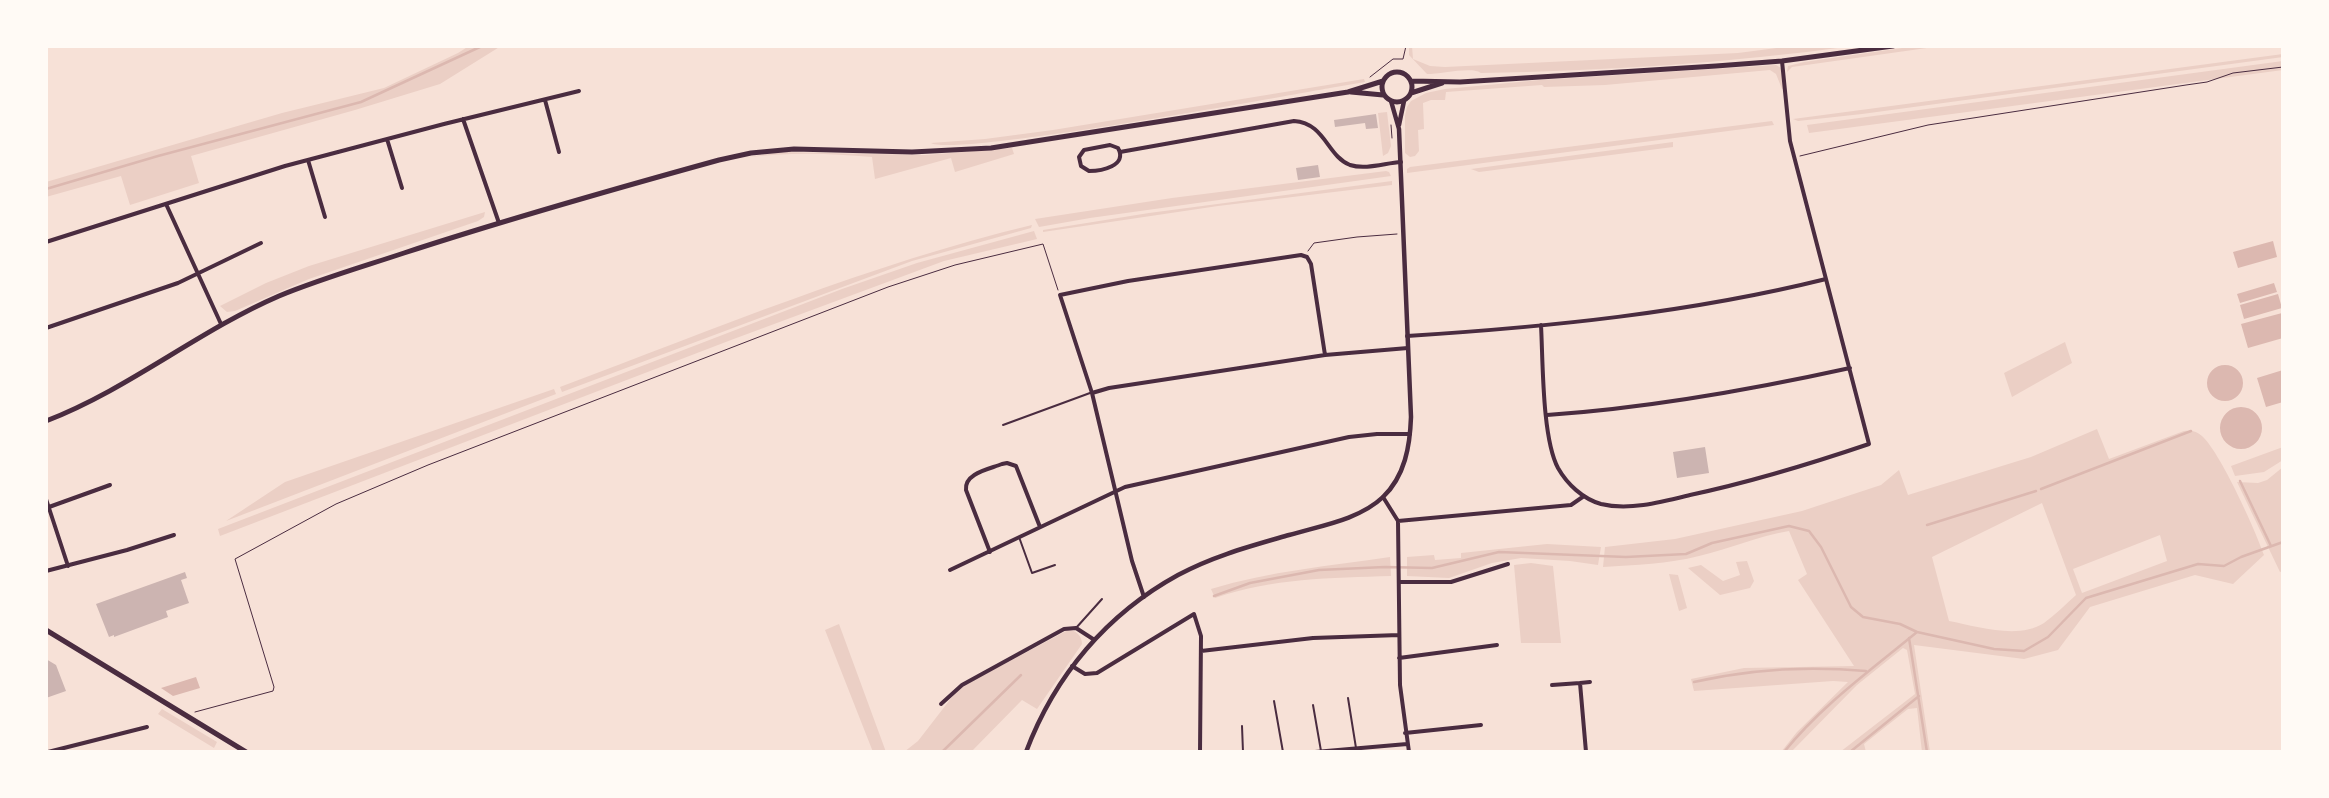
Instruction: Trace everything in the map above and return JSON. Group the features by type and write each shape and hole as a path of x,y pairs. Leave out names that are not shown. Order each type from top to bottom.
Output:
{"main road":[{"path":"1411,81 1446,82 1782,61 1893,46"},
{"path":"46,421 82,406 123,384 221,324 312,283 499,223 719,160 764,152 817,149 919,152 991,148 1348,92 1383,81 1388,74 1396,72 1407,75 1411,81 1412,93"},
{"path":"1383,81 1384,95"},
{"path":"1348,92 1384,95 1391,101 1404,101 1412,93 1446,82"},
{"path":"46,630 246,752"}],"street":[{"path":"1541,325 1547,416 1552,450 1557,466 1568,483 1592,500 1611,506 1659,502 1767,477 1869,444 1790,142 1782,61"},
{"path":"46,242 308,160 579,91"},
{"path":"545,100 559,152"},
{"path":"1391,101 1399,126"},
{"path":"1026,752 1050,699 1072,666 1094,639 1116,618 1144,597 1198,565 1354,514 1383,497 1401,472 1410,434 1399,126 1404,101"},
{"path":"463,119 499,223"},
{"path":"1120,152 1294,121 1313,127 1343,161 1352,166 1400,162"},
{"path":"387,139 402,188"},
{"path":"1110,145 1118,148 1120,152 1116,164 1108,168 1084,170 1079,162 1081,153 1088,149 1110,145"},
{"path":"308,160 325,217"},
{"path":"166,204 221,324"},
{"path":"46,328 133,299 198,274 261,244"},
{"path":"1144,597 1132,561 1092,393 1060,295 1148,278 1294,256 1307,257 1311,264 1325,355"},
{"path":"1407,336 1541,325 1661,311 1749,296 1826,279"},
{"path":"1092,393 1109,388 1325,355 1408,348"},
{"path":"1547,416 1678,401 1749,390 1850,368"},
{"path":"950,570 1116,490 1349,437 1410,434"},
{"path":"990,552 966,490 965,485 970,477 1002,464 1007,463 1016,466 1040,527"},
{"path":"49,507 110,485"},
{"path":"1398,521 1570,505 1584,496"},
{"path":"1383,497 1390,504 1398,521 1400,685 1409,752"},
{"path":"46,499 68,566"},
{"path":"46,571 127,550 174,535"},
{"path":"1399,580 1451,582 1508,564"},
{"path":"1072,666 1085,674 1097,674 1194,614 1199,624 1201,651 1200,752"},
{"path":"941,704 962,684 1064,629 1076,628 1094,639"},
{"path":"1201,651 1313,638 1399,635"},
{"path":"1399,658 1497,645"},
{"path":"1552,685 1590,682"},
{"path":"1580,683 1586,752"},
{"path":"1405,733 1481,725"},
{"path":"48,752 146,727"},
{"path":"1315,752 1407,744"}],"lane":[{"path":"1003,425 1092,393"},
{"path":"1019,537 1032,573 1054,565"},
{"path":"1076,628 1102,599"},
{"path":"1348,698 1356,748"},
{"path":"1274,701 1282,752"},
{"path":"1313,705 1321,751"},
{"path":"1242,726 1243,752"}],"path":[{"path":"1368,86 1368,79 1387,63 1398,57 1403,58 1406,46"},
{"path":"1794,158 1928,126 2207,82 2233,73 2283,67"},
{"path":"1390,121 1393,146"},
{"path":"1307,257 1308,249 1314,244 1357,237 1404,234"},
{"path":"192,713 273,691 274,687 235,559 336,504 428,465 888,287 955,265 1043,244 1060,295"}],"shaded area":[{"path":"469,46 501,46 440,84 191,156 199,183 130,205 121,176 46,197 46,182 282,113 384,88"},
{"path":"1409,46 1412,46 1413,59 1430,66 1445,67 1738,53 1792,46 1853,46 1667,65 1527,72 1481,73 1464,70 1427,74 1409,55"},
{"path":"1916,46 1941,46 1792,67 1787,72 1788,66 1804,62"},
{"path":"2283,54 2283,57 1862,114 1798,121 1793,119"},
{"path":"2283,61 2283,70 1809,133 1807,125"},
{"path":"1776,65 1781,68 1784,89 1782,89 1776,74 1770,70 1605,85 1544,87 1542,85 1446,92 1445,100 1431,100 1423,103 1424,129 1418,130 1419,151 1415,156 1410,157 1405,153 1405,116 1407,107 1411,101 1426,93 1445,89 1540,80"},
{"path":"1364,79 1365,82 1054,134 996,142 953,145 931,143 985,139 1053,130"},
{"path":"1387,112 1391,146 1388,153 1383,156 1378,113"},
{"path":"1772,121 1774,125 1407,173 1407,169 1410,167"},
{"path":"1673,142 1673,147 1479,172 1471,169"},
{"path":"1012,148 1014,154 955,172 951,158 875,179 872,157 808,154 743,158 781,152 925,155"},
{"path":"1386,171 1391,176 1090,218 1039,227 1035,219 1172,198"},
{"path":"1392,181 1392,185 1218,206 1043,232 1043,230 1149,213"},
{"path":"485,212 484,217 478,221 309,279 235,311 227,312 220,306 266,283 309,266"},
{"path":"1032,225 1031,228 912,261 562,392 560,387 852,278 972,241"},
{"path":"1034,231 1037,239 944,261 731,340 220,536 218,529 842,289 917,263"},
{"path":"2273,241 2277,257 2238,268 2233,252"},
{"path":"2274,283 2277,292 2240,303 2237,294"},
{"path":"2278,294 2282,308 2244,319 2240,305"},
{"path":"2282,313 2283,338 2248,348 2241,324"},
{"path":"2065,342 2072,363 2012,397 2004,373"},
{"path":"2225,365 2232,366 2238,370 2242,376 2242,390 2238,396 2232,400 2225,401 2218,400 2212,396 2208,390 2207,383 2208,376 2212,370 2218,366"},
{"path":"2283,370 2283,402 2266,407 2257,378"},
{"path":"554,389 556,394 226,521 285,482"},
{"path":"2241,407 2256,413 2262,428 2256,443 2241,449 2226,443 2220,428 2226,413"},
{"path":"2097,429 2109,459 2184,431 2196,432 2210,445 2227,474 2246,511 2264,555 2233,584 2195,575 2090,607 2058,650 2024,659 1914,645 1930,752 1922,752 1917,708 1908,709 1864,744 1866,752 1840,752 1915,694 1907,650 1903,648 1857,685 1791,752 1781,752 1797,732 1848,682 1833,681 1694,691 1691,679 1744,668 1854,666 1798,580 1807,574 1789,531 1687,559 1651,564 1603,567 1605,547 1675,539 1802,511 1881,485 1899,470 1908,495 2031,457","holes":["2042,503 2076,595 2044,623 2022,631 1997,630 1949,621 1932,557","2160,535 2167,561 2082,593 2073,569"]},
{"path":"2283,447 2283,460 2264,472 2235,476 2231,466"},
{"path":"2283,467 2283,571 2280,572 2237,482 2258,483 2267,480"},
{"path":"1547,544 1601,547 1598,565 1521,558 1492,563 1449,578 1407,576 1407,557 1434,555 1435,560 1461,558 1461,553"},
{"path":"1390,557 1391,576 1302,580 1258,586 1215,598 1211,589 1278,573"},
{"path":"1747,561 1754,581 1750,588 1720,595 1688,568 1701,565 1723,581 1740,575 1736,562"},
{"path":"1531,563 1553,566 1561,643 1521,643 1514,565"},
{"path":"1669,574 1678,575 1687,608 1679,611"},
{"path":"839,624 886,752 873,752 825,630"},
{"path":"1068,630 1078,634 1082,644 1037,709 1022,700 971,752 904,752 918,741 959,688"},
{"path":"196,677 200,688 173,696 161,688"},
{"path":"162,709 217,742 214,748 158,714"}],"building":[{"path":"1376,114 1378,128 1366,129 1365,123 1335,127 1334,120"},
{"path":"1318,165 1320,177 1298,180 1296,168"},
{"path":"1705,447 1709,473 1677,478 1673,452"},
{"path":"185,572 187,578 181,580 189,603 166,611 168,617 114,637 114,635 109,637 96,604"},
{"path":"46,659 56,665 66,691 46,698"}],"waterway":[{"path":"46,189 158,156 361,102 482,46"},
{"path":"2041,489 2191,431"},
{"path":"2240,481 2271,546"},
{"path":"1927,525 2036,491"},
{"path":"1214,596 1250,583 1319,570 1385,567 1432,568 1499,552 1626,557 1686,554 1712,543 1789,526 1809,531 1821,547 1851,607 1863,617 1900,624 1917,632 1994,649 2024,651 2048,637 2086,598 2198,564 2224,566 2241,557 2283,542"},
{"path":"1784,752 1831,703 1917,632"},
{"path":"1909,638 1927,752"},
{"path":"1694,682 1758,671 1801,669 1866,671"},
{"path":"942,752 1021,675"},
{"path":"1850,752 1919,696"}]}
